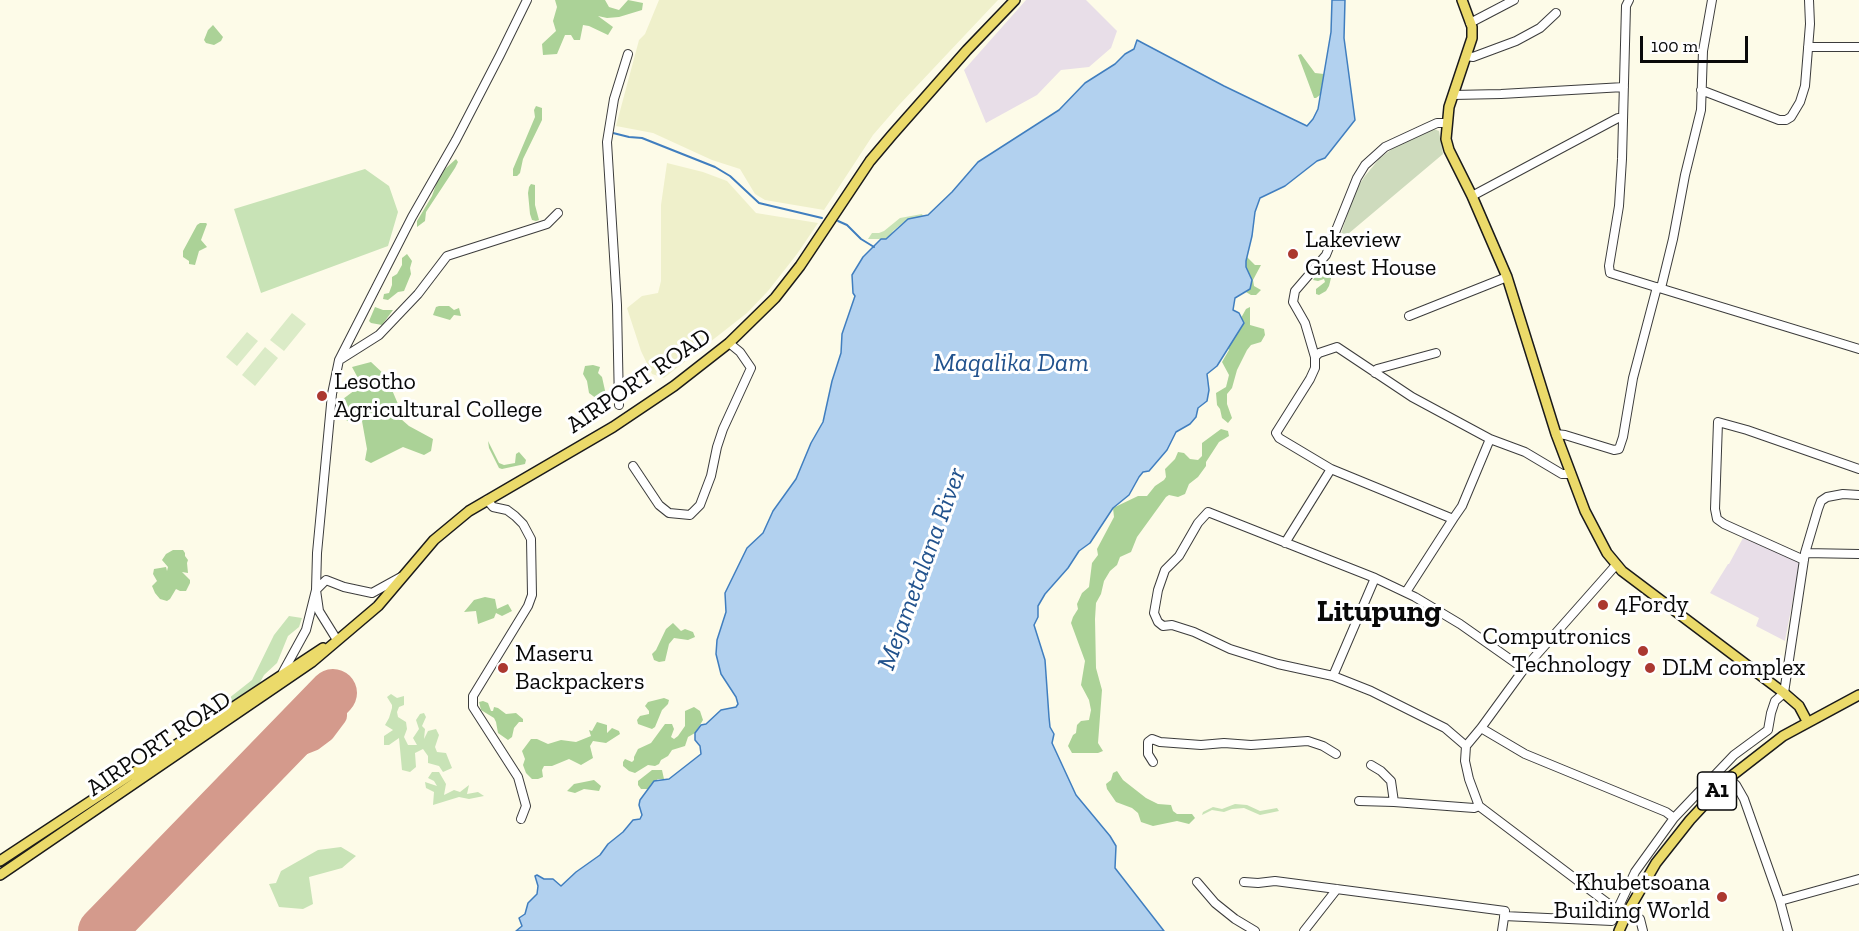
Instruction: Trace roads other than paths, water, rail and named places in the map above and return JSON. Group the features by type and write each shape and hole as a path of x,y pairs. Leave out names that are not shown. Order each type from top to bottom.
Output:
{"main road":[{"name":"AIRPORT ROAD","path":"0,875 312,662 378,606 441,534 469,511 613,427 674,386 729,343 775,298 800,266 870,161 959,58 1015,0"},
{"path":"1462,0 1470,23 1472,38 1454,94 1447,123 1446,139 1507,277 1556,434 1585,511 1607,553 1616,565 1640,586 1784,693 1799,706 1807,721"},
{"name":"AIRPORT ROAD","path":"0,861 268,686 284,672 337,640"},
{"name":"A1","path":"1620,931 1623,911 1656,863 1729,778 1783,736 1807,721 1859,695"}],"street":[{"path":"520,0 521,11"},
{"path":"337,640 319,611 316,590 317,553 332,394 339,360 412,217 501,55 526,0"},
{"path":"1470,23 1514,0"},
{"path":"1629,0 1626,6 1619,206 1609,270 1616,275 1859,349"},
{"path":"1556,434 1614,450 1619,449 1633,378 1673,239 1701,110 1703,51 1712,0"},
{"path":"1701,90 1772,118 1786,120 1796,110 1803,94 1807,67 1809,0"},
{"path":"1467,56 1473,57 1516,40 1540,28 1556,13"},
{"path":"1808,47 1859,47"},
{"path":"619,405 617,305 607,142 614,99 628,54"},
{"path":"1454,94 1501,94 1624,87"},
{"path":"1472,196 1618,118 1623,118"},
{"path":"1447,123 1437,123 1385,147 1365,165 1357,178 1331,245 1320,263 1295,291 1293,302 1305,323 1315,357 1315,368 1276,433 1279,438 1331,469 1453,519"},
{"path":"339,360 379,335 418,294 447,256 547,224 558,213"},
{"path":"1409,316 1507,277"},
{"path":"633,466 659,505 669,513 690,515 700,505 711,476 723,429 751,368 740,352 729,343"},
{"path":"1315,357 1319,353 1337,347 1412,397 1490,439 1525,452 1562,474 1570,474"},
{"path":"1375,373 1377,369 1436,353"},
{"path":"1859,469 1718,422 1715,509 1717,519 1724,524 1804,556 1859,554"},
{"path":"1406,592 1462,506 1490,439"},
{"path":"1285,543 1331,469"},
{"path":"1504,916 1612,921 1623,911 1635,873 1674,818 1734,755 1768,730 1770,713 1775,701 1784,693 1804,556 1821,501 1827,497 1858,493"},
{"path":"487,500 494,507 507,510 515,516 523,524 531,539 532,595 528,606 473,696 473,707 518,777 526,806 521,819"},
{"path":"1466,746 1446,728 1371,691 1333,676 1278,664 1230,649 1194,632 1172,625 1163,626 1155,618 1161,578 1208,513 1406,592 1460,624 1524,669"},
{"path":"1616,565 1524,669 1466,746 1465,761 1479,806 1610,905 1640,919 1643,931"},
{"path":"284,672 306,630 316,590 326,580 344,587 372,592 408,573"},
{"path":"1333,676 1375,578"},
{"path":"1481,728 1525,754 1666,812 1674,818"},
{"path":"1153,762 1149,754 1148,742 1152,739 1160,742 1201,746 1224,743 1251,745 1308,741 1336,754"},
{"path":"1371,765 1392,782 1394,802"},
{"path":"1729,778 1744,799 1780,901 1788,931"},
{"path":"1359,801 1464,808 1479,806"},
{"path":"1780,901 1859,879"},
{"path":"1244,882 1275,881 1505,911 1502,931"},
{"path":"1197,882 1215,903 1255,931"},
{"path":"1304,931 1337,889"}],"water":[{"name":"Maqalika Dam","path":"1332,0 1345,0 1344,38 1355,120 1325,158 1317,161 1285,186 1260,198 1255,212 1246,261 1246,267 1252,280 1250,289 1235,298 1233,310 1239,313 1244,323 1217,366 1207,374 1209,390 1207,401 1198,408 1196,417 1190,424 1176,432 1167,450 1149,471 1143,472 1129,495 1113,508 1090,543 1079,551 1068,568 1045,594 1038,606 1038,617 1034,625 1045,660 1050,727 1054,734 1052,743 1076,795 1116,846 1115,868 1164,931 516,931 522,926 519,918 525,914 528,903 537,894 538,886 535,876 553,879 561,886 600,855 633,820 640,819 642,815 640,800 654,781 669,779 701,754 700,746 695,740 695,733 701,725 706,724 721,710 736,707 738,704 721,674 716,654 717,640 726,612 725,593 747,548 763,533 773,511 796,479 811,443 823,422 841,353 842,334 855,296 852,275 863,257 881,239 886,239 908,219 928,215 978,162 1059,110 1085,83 1134,49 1137,40 1307,126 1318,109 1331,32"}],"waterway":[{"path":"613,133 642,138 715,167 730,176 759,203 822,218"},
{"path":"838,221 847,225 861,239 874,247"}],"place":[{"name":"Lakeview Guest House","path":"1293,254"},
{"name":"Lesotho Agricultural College","path":"322,396"},
{"name":"4Fordy","path":"1603,605"},
{"name":"Computronics Technology","path":"1643,651"},
{"name":"Maseru Backpackers","path":"503,668"},
{"name":"DLM complex","path":"1650,668"},
{"name":"Khubetsoana Building World","path":"1722,897"}],"district":[{"name":"Litupung","path":"1379,612"}],"water label":[{"name":"Mejametalana River","path":"922,569"}]}
